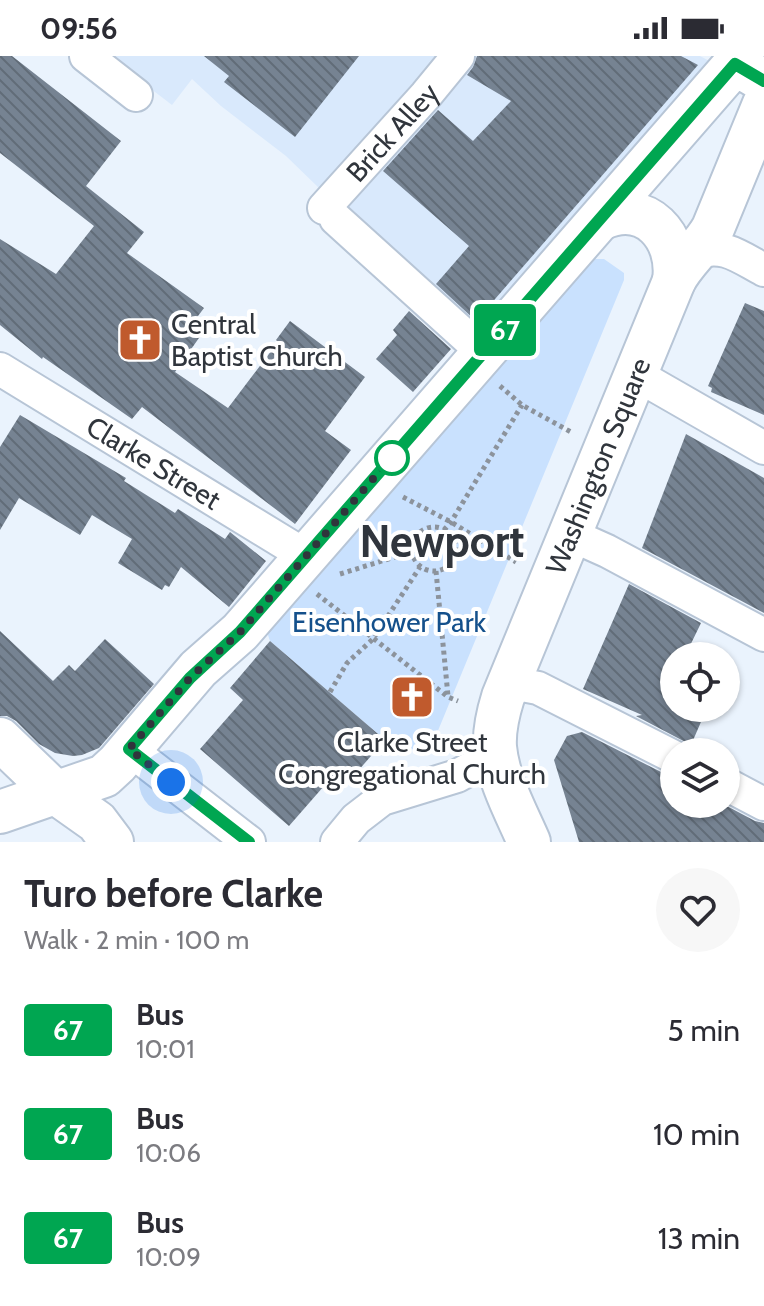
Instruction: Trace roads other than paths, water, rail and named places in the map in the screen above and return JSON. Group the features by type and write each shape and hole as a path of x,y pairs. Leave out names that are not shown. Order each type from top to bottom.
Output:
{"main road":[{"path":"0,812 104,776 207,661 320,574 489,367 601,219 740,67"},
{"name":"Washington Square","path":"529,842 504,784 495,749 496,724 507,684 635,374 685,267 713,228 764,104"},
{"path":"601,219 627,213 653,223 667,237 676,264 685,267"},
{"path":"0,739 56,793 97,822 112,842"}],"street":[{"path":"86,56 136,95"},
{"name":"Brick Alley","path":"458,56 330,213 489,367"},
{"path":"685,267 712,248 719,248 764,270"},
{"name":"Clarke Street","path":"0,369 320,574"},
{"path":"635,374 764,448"},
{"path":"569,534 764,635"},
{"path":"507,684 538,688 660,750"},
{"path":"129,749 249,842"},
{"path":"337,842 356,819 382,799 457,776 477,765 495,749"},
{"path":"740,791 764,804"}],"place":[{"name":"Central Baptist Church","path":"140,340"},
{"name":"Clarke Street Congregational Church","path":"412,697"}],"district":[{"name":"Newport","path":"442,541"}],"park label":[{"name":"Eisenhower Park","path":"389,622"}]}
